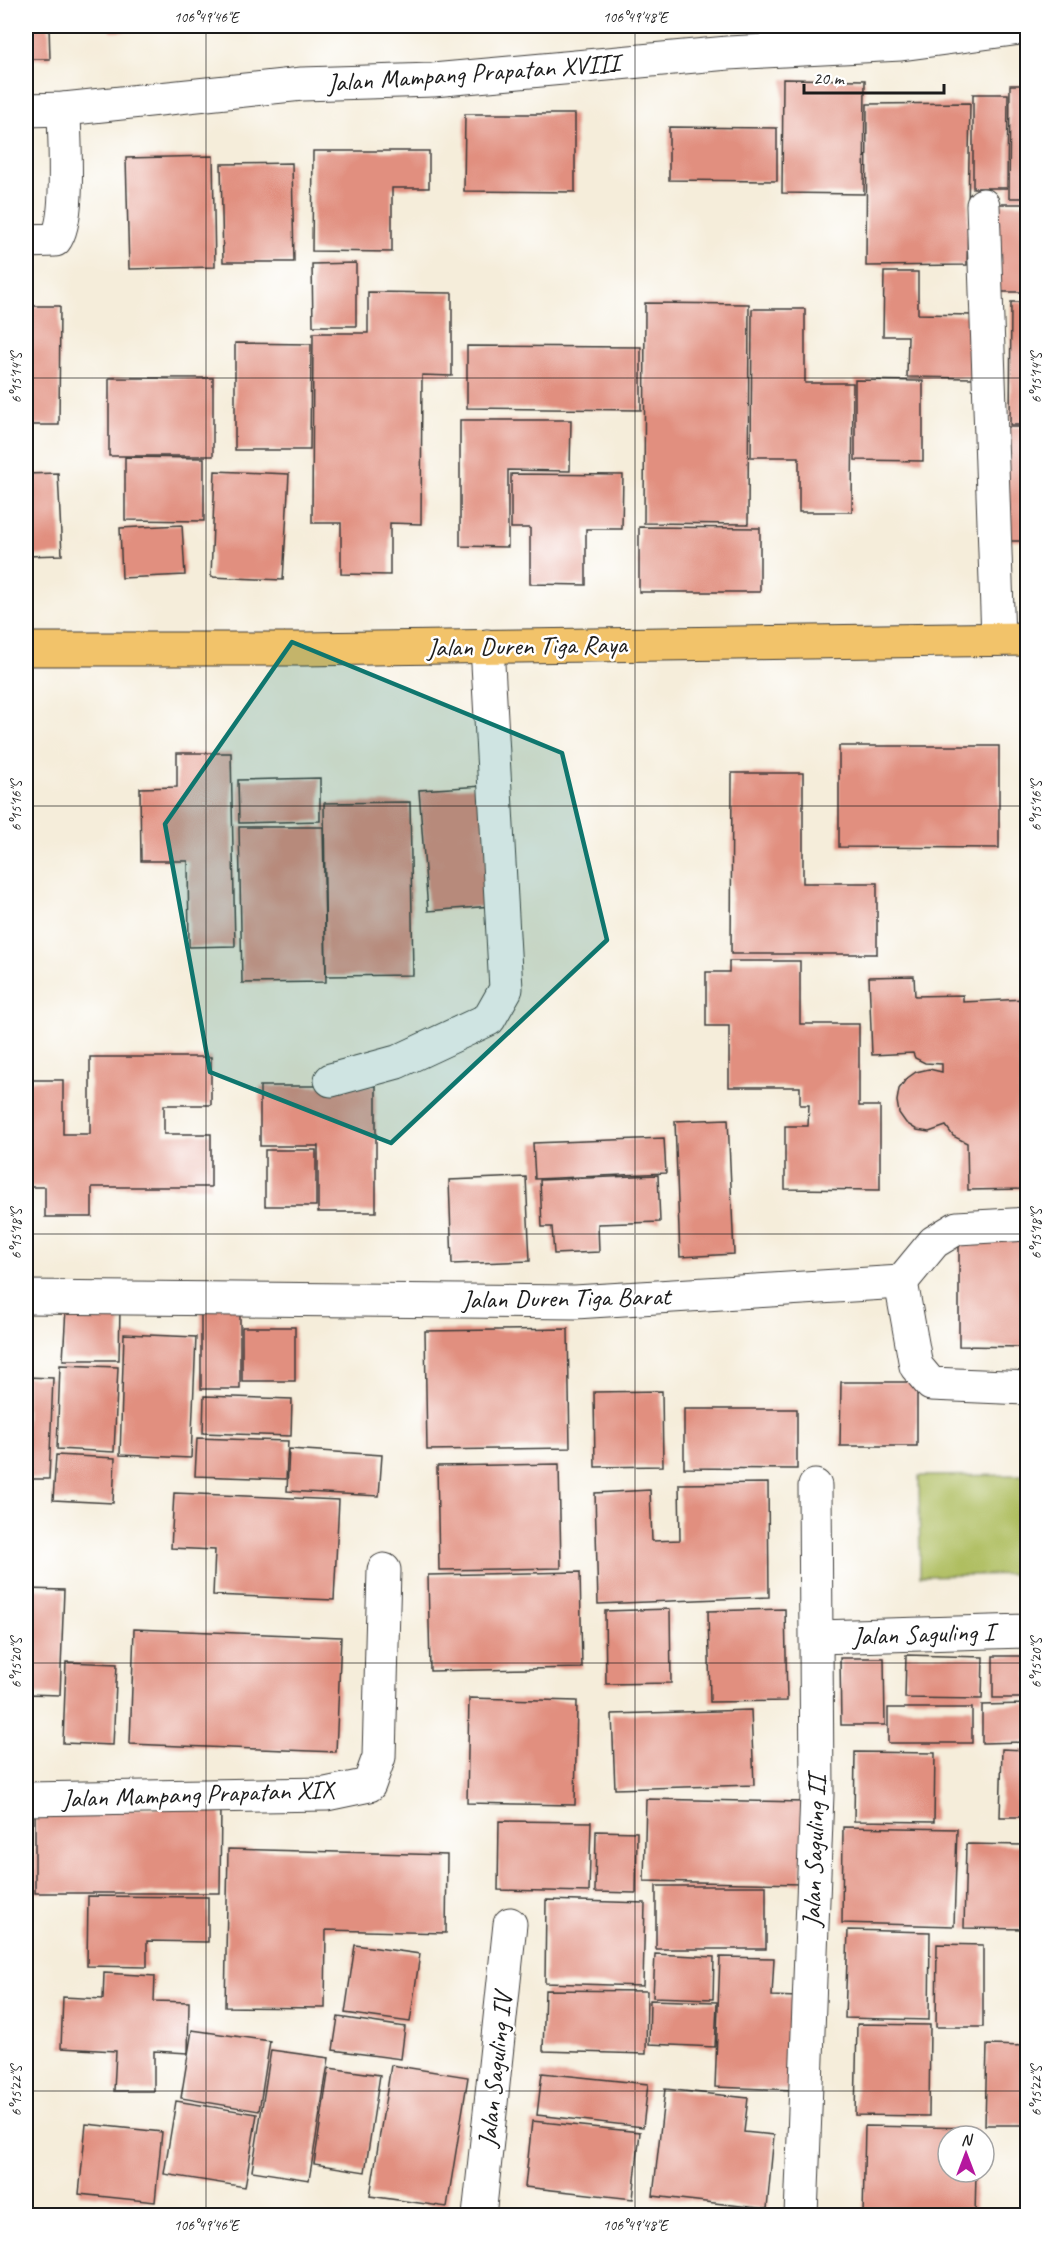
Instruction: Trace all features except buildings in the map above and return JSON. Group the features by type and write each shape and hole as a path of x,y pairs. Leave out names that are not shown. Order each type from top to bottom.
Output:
{"main road":[{"name":"Jalan Duren Tiga Raya","path":"26,649 1013,639"}],"street":[{"name":"Jalan Mampang Prapatan XVIII","path":"26,110 64,109 302,84 433,81 728,53 901,44 1028,27"},
{"path":"26,241 55,240 61,232 64,212 64,109"},
{"path":"983,205 1013,639"},
{"path":"331,1080 397,1062 489,1018 506,989 487,646"},
{"path":"1028,1224 957,1228 934,1242 901,1282 916,1366 931,1384 1028,1388"},
{"name":"Jalan Duren Tiga Barat","path":"26,1297 575,1302 901,1282"},
{"name":"Jalan Saguling II","path":"801,2216 817,1794 818,1637 815,1486"},
{"name":"Jalan Mampang Prapatan XIX","path":"26,1799 326,1794 369,1785 379,1757 384,1570"},
{"name":"Jalan Saguling I","path":"818,1637 1028,1631"},
{"name":"Jalan Saguling IV","path":"479,2216 510,1924"}],"highlighted area":[{"path":"292,642 562,753 607,940 391,1143 210,1072 165,824"}],"green space":[{"path":"1027,1475 1027,1574 920,1576 919,1476"}]}
